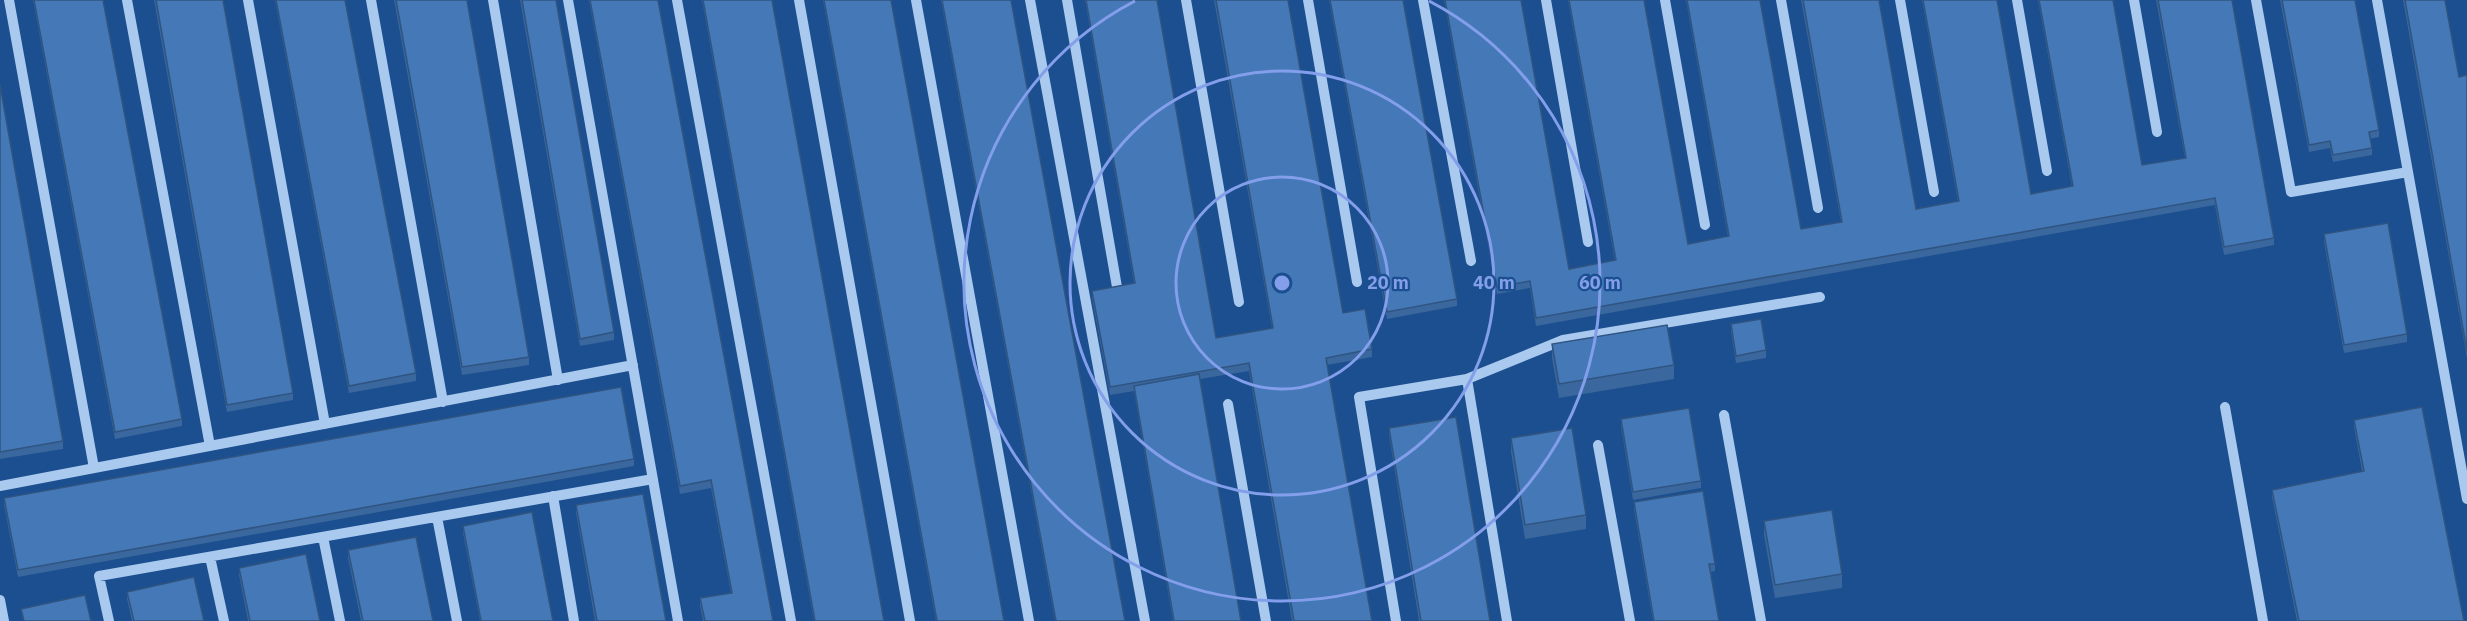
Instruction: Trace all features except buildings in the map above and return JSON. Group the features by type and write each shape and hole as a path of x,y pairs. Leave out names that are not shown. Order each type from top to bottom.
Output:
{"lane":[{"path":"9,0 94,468"},
{"path":"127,0 210,446"},
{"path":"248,0 325,424"},
{"path":"371,0 443,402"},
{"path":"493,0 558,380"},
{"path":"568,0 678,621"},
{"path":"677,0 791,621"},
{"path":"799,0 910,621"},
{"path":"916,0 1029,621"},
{"path":"1030,0 1145,621"},
{"path":"1067,0 1117,287"},
{"path":"1186,0 1239,302"},
{"path":"1308,0 1357,282"},
{"path":"1423,0 1471,261"},
{"path":"1545,0 1588,242"},
{"path":"1665,0 1704,225"},
{"path":"1781,0 1818,208"},
{"path":"1900,0 1934,192"},
{"path":"2017,0 2047,171"},
{"path":"2134,0 2157,132"},
{"path":"2256,0 2291,192 2408,172"},
{"path":"2377,0 2467,499"},
{"path":"1396,621 1359,397 1467,378 1563,340 1820,297"},
{"path":"0,486 633,365"},
{"path":"1467,378 1507,621"},
{"path":"1228,404 1266,621"},
{"path":"2225,407 2263,621"},
{"path":"1724,415 1761,621"},
{"path":"1598,445 1630,621"},
{"path":"109,621 99,576 653,479"},
{"path":"553,496 574,621"},
{"path":"437,517 457,621"},
{"path":"323,537 340,621"},
{"path":"210,557 224,621"},
{"path":"0,602 4,621"}]}
